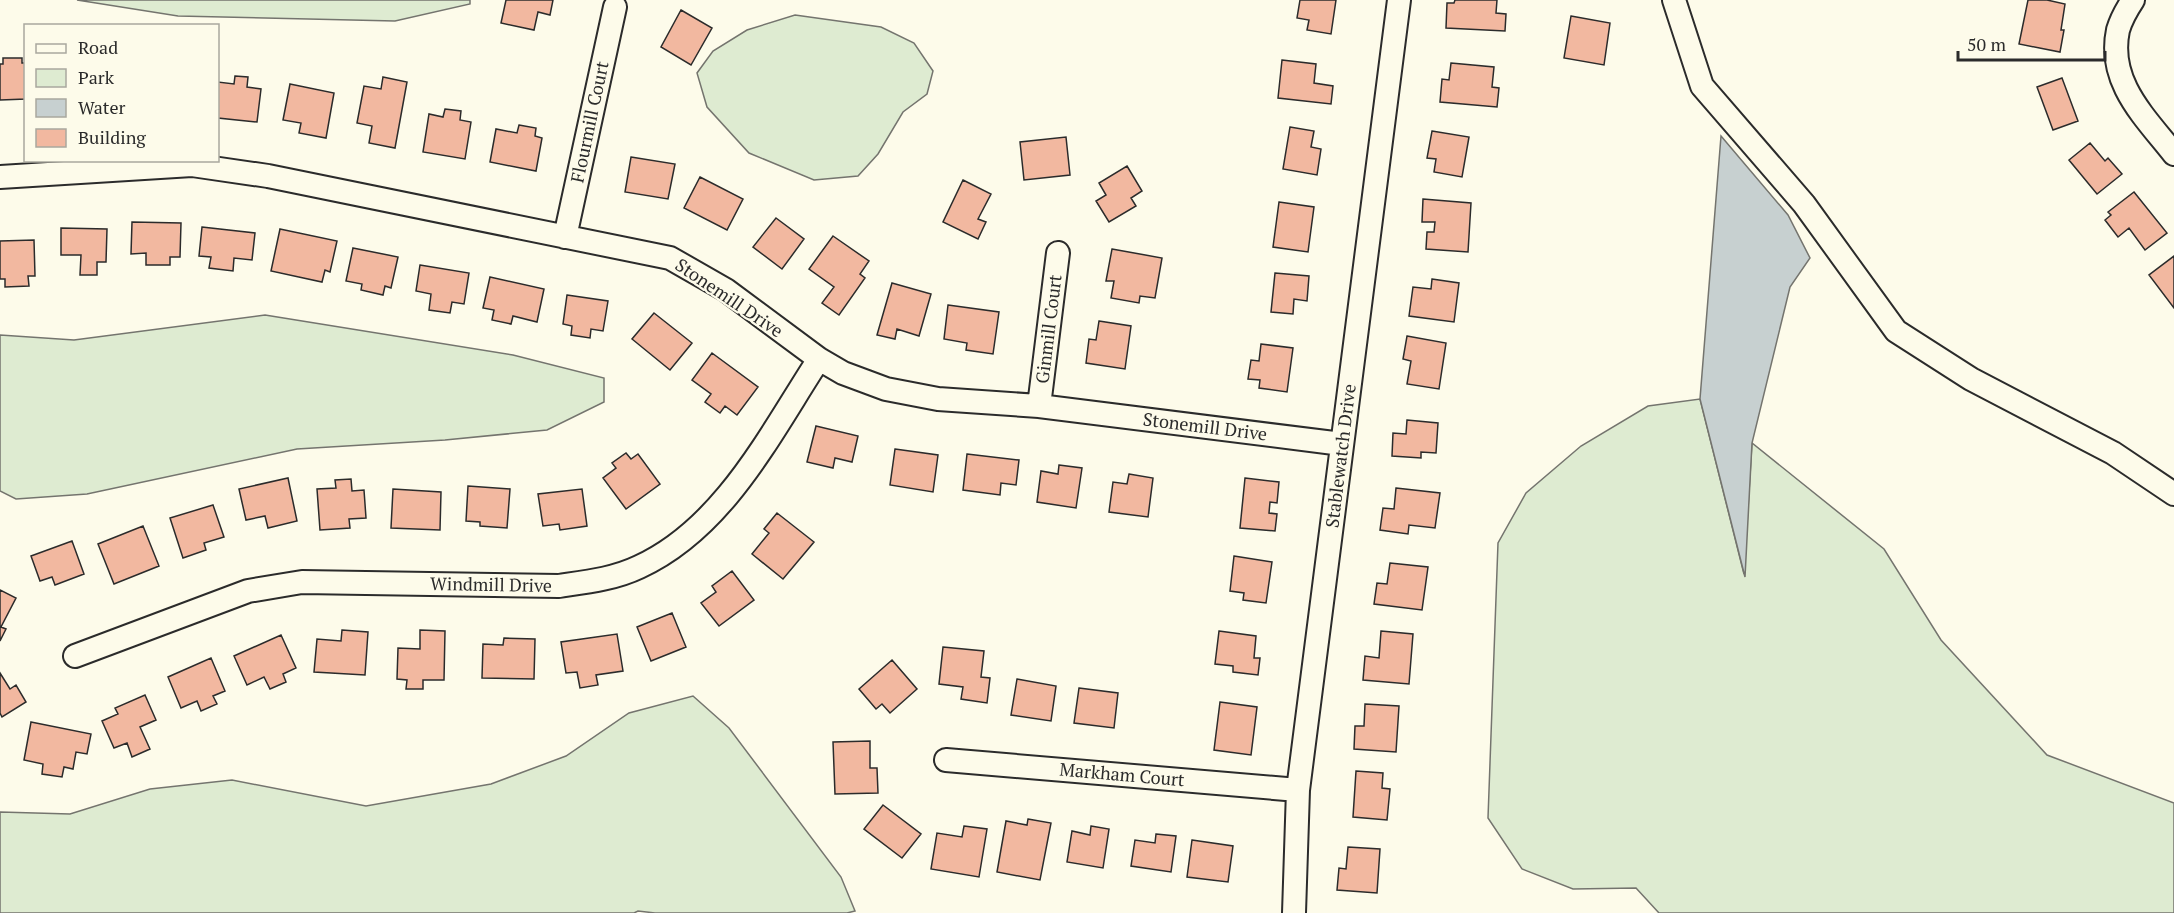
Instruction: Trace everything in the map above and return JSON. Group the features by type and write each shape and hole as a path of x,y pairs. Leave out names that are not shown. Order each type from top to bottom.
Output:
{"street":[{"name":"Stablewatch Drive","path":"1294,913 1298,790 1399,0"},
{"path":"1674,0 1702,86 1804,204 1896,331 1971,379 2113,453 2174,494"},
{"path":"2133,0 2118,28 2116,46 2118,69 2129,97 2174,154"},
{"name":"Flourmill Court","path":"565,237 615,7"},
{"name":"Stonemill Drive","path":"0,177 192,165 268,176 670,258 726,290 819,359 843,373 886,389 938,399 1040,406 1342,444"},
{"name":"Ginmill Court","path":"1040,406 1058,253"},
{"name":"Windmill Drive","path":"75,656 248,591 302,582 559,586 600,580 639,568 680,543 711,516 740,481 819,359"},
{"name":"Markham Court","path":"946,760 1298,790"}],"green space":[{"path":"77,0 470,0 470,4 395,21 178,16"},
{"path":"795,15 881,27 914,43 933,71 927,94 903,112 878,154 858,176 814,180 749,153 707,107 697,73 713,51 747,30"},
{"path":"265,315 513,355 604,378 604,402 547,430 445,440 297,449 87,494 16,499 0,491 0,335 74,340"},
{"path":"1700,399 1744,574 1752,443 1884,549 1941,640 2047,755 2174,803 2174,913 1659,913 1636,888 1573,889 1522,869 1488,818 1498,543 1526,493 1581,446 1648,406"},
{"path":"693,696 729,728 841,877 855,911 847,913 655,913 638,911 634,913 0,913 0,812 70,814 150,789 232,780 366,806 491,784 566,756 629,713"}],"water":[{"path":"1721,136 1788,215 1810,258 1790,287 1752,443 1745,577 1700,399"}],"building":[{"path":"506,0 553,0 550,15 538,12 534,30 501,23"},
{"path":"1300,0 1336,0 1331,34 1307,30 1309,20 1297,18"},
{"path":"1455,0 1497,0 1496,13 1506,14 1505,31 1446,28 1447,3 1454,3"},
{"path":"2028,0 2047,0 2065,4 2060,52 2019,44"},
{"path":"681,10 712,28 691,65 661,47"},
{"path":"1571,16 1610,23 1604,65 1564,58"},
{"path":"3,58 22,58 24,99 0,100 0,64 3,64"},
{"path":"1282,60 1316,64 1314,83 1333,86 1331,104 1278,98"},
{"path":"1451,63 1494,67 1492,87 1499,88 1497,107 1440,102 1442,79 1449,80"},
{"path":"235,76 248,77 247,87 261,89 257,122 219,118 219,82 234,84"},
{"path":"383,77 407,82 395,148 369,143 372,126 357,123 364,86 381,89"},
{"path":"2062,78 2078,121 2053,130 2037,87"},
{"path":"290,84 334,93 326,138 299,133 301,123 283,120"},
{"path":"445,109 461,111 460,120 471,122 465,159 423,152 429,114 443,117"},
{"path":"519,125 536,128 535,136 542,138 536,171 490,162 496,129 517,133"},
{"path":"1290,127 1314,131 1311,147 1321,149 1317,175 1283,169"},
{"path":"1432,131 1469,137 1462,177 1434,172 1436,159 1427,158"},
{"path":"1066,137 1070,175 1024,180 1020,142"},
{"path":"2090,143 2105,161 2108,158 2122,174 2097,194 2069,160"},
{"path":"631,157 675,164 668,199 625,192"},
{"path":"1127,166 1142,191 1131,198 1136,206 1109,222 1096,201 1106,195 1099,183"},
{"path":"700,177 743,199 727,230 684,208"},
{"path":"963,180 991,194 978,219 986,222 978,239 943,222"},
{"path":"2134,192 2167,233 2145,250 2129,228 2118,237 2105,220 2111,215 2108,212"},
{"path":"1423,199 1471,203 1468,252 1426,249 1427,232 1434,232 1435,222 1422,222"},
{"path":"1279,202 1314,207 1308,252 1273,247"},
{"path":"776,218 804,239 782,269 753,247"},
{"path":"132,222 181,223 180,257 170,257 170,265 146,265 146,253 131,254"},
{"path":"202,227 255,233 252,260 234,258 233,271 209,268 211,257 199,256"},
{"path":"61,228 107,229 106,262 97,262 97,275 80,275 81,255 61,255"},
{"path":"280,229 337,241 330,272 325,270 322,282 271,271"},
{"path":"833,236 869,261 860,274 865,278 839,315 822,303 834,287 809,269"},
{"path":"34,240 35,276 28,276 29,286 5,287 5,279 0,279 0,241"},
{"path":"353,248 398,257 391,288 385,286 383,295 361,290 362,284 346,281"},
{"path":"1112,249 1162,258 1155,298 1140,296 1139,303 1111,298 1114,281 1106,281"},
{"path":"2174,256 2174,308 2149,275"},
{"path":"420,265 469,273 464,304 452,302 450,313 429,310 431,294 416,291"},
{"path":"1275,273 1309,276 1307,301 1294,299 1293,314 1271,312"},
{"path":"490,277 544,289 537,322 513,316 511,324 492,320 494,310 483,308"},
{"path":"1432,279 1459,283 1454,322 1409,316 1413,287 1431,289"},
{"path":"892,283 931,294 919,336 897,329 895,339 877,335"},
{"path":"567,295 608,301 603,331 591,329 590,338 571,335 572,326 563,324"},
{"path":"948,305 999,312 993,354 966,350 967,343 944,339"},
{"path":"654,313 692,343 670,370 632,339"},
{"path":"1099,321 1131,326 1125,369 1086,363 1089,339 1096,340"},
{"path":"1407,336 1446,343 1439,389 1407,384 1411,361 1403,359"},
{"path":"1261,344 1293,348 1287,392 1259,388 1260,380 1248,379 1251,360 1259,361"},
{"path":"712,353 758,387 737,415 725,406 720,413 705,402 711,394 692,380"},
{"path":"1407,420 1438,423 1436,453 1421,452 1421,458 1392,456 1393,433 1406,434"},
{"path":"816,426 858,436 852,462 835,458 833,468 807,462"},
{"path":"895,449 938,455 933,492 890,485"},
{"path":"626,453 631,459 638,454 660,484 626,509 603,478 616,468 612,463"},
{"path":"967,454 1019,460 1016,485 1001,483 1000,495 963,490"},
{"path":"1059,465 1082,468 1076,508 1037,502 1041,471 1058,474"},
{"path":"1129,474 1153,478 1148,517 1109,512 1113,482 1127,484"},
{"path":"288,478 297,521 268,528 265,516 246,520 239,489"},
{"path":"1245,478 1279,482 1277,503 1270,502 1269,513 1277,514 1275,531 1240,528"},
{"path":"351,479 352,491 364,490 366,518 349,519 350,528 320,530 317,489 336,488 335,480"},
{"path":"468,486 510,489 507,528 480,526 480,522 466,521"},
{"path":"1396,488 1440,493 1435,528 1409,525 1408,534 1380,530 1383,508 1394,509"},
{"path":"393,489 441,492 440,530 391,528"},
{"path":"582,489 587,526 560,530 559,524 543,526 538,494"},
{"path":"213,505 224,537 204,543 206,550 183,558 170,518"},
{"path":"777,513 814,542 783,579 752,554 769,533 764,529"},
{"path":"143,526 159,566 114,584 98,544"},
{"path":"72,541 84,574 55,585 52,577 40,581 31,556"},
{"path":"1234,556 1272,562 1266,603 1243,600 1244,593 1230,591"},
{"path":"1390,563 1428,567 1422,610 1374,604 1377,583 1387,584"},
{"path":"732,571 754,600 719,626 701,603 716,592 712,586"},
{"path":"0,590 16,598 1,627 6,629 0,641"},
{"path":"672,613 686,647 651,661 637,627"},
{"path":"342,630 368,632 365,675 314,672 317,639 341,641"},
{"path":"420,630 445,631 444,680 423,680 423,689 406,689 407,680 397,679 398,648 420,649"},
{"path":"1219,631 1256,636 1254,658 1260,658 1258,675 1233,672 1233,666 1215,664"},
{"path":"1381,631 1413,634 1409,684 1363,680 1365,656 1379,658"},
{"path":"617,634 623,671 596,675 598,685 580,688 577,672 566,673 561,642"},
{"path":"281,635 296,668 283,674 286,682 270,689 264,677 247,685 234,656"},
{"path":"504,638 535,639 534,679 482,678 483,644 503,645"},
{"path":"943,647 984,651 981,677 990,678 987,703 961,699 963,687 939,684"},
{"path":"211,658 225,691 213,696 217,704 201,711 197,701 181,708 168,677"},
{"path":"892,660 917,689 890,713 882,704 876,709 859,689"},
{"path":"0,673 10,689 16,685 26,702 2,717 0,713"},
{"path":"1017,679 1056,686 1051,721 1011,715"},
{"path":"1079,688 1118,693 1114,728 1074,723"},
{"path":"145,695 156,720 140,727 150,749 132,757 127,743 114,748 102,721 118,714 115,708"},
{"path":"1220,702 1257,707 1251,755 1214,750"},
{"path":"1365,704 1399,706 1396,752 1354,749 1355,726 1364,726"},
{"path":"31,722 91,734 87,754 76,752 73,769 64,767 62,777 42,774 43,764 24,760"},
{"path":"870,741 870,768 877,768 878,793 835,794 833,742"},
{"path":"1356,771 1383,773 1382,788 1390,789 1387,820 1353,817"},
{"path":"883,805 921,834 902,858 864,829"},
{"path":"1028,819 1051,823 1040,880 997,872 1006,821 1027,825"},
{"path":"964,826 987,829 979,877 931,869 937,833 962,837"},
{"path":"1091,826 1109,829 1103,868 1067,862 1072,831 1090,835"},
{"path":"1156,834 1176,836 1171,872 1131,866 1135,840 1155,843"},
{"path":"1192,840 1233,846 1228,882 1187,877"},
{"path":"1348,847 1380,849 1377,893 1337,890 1339,868 1346,869"}]}
